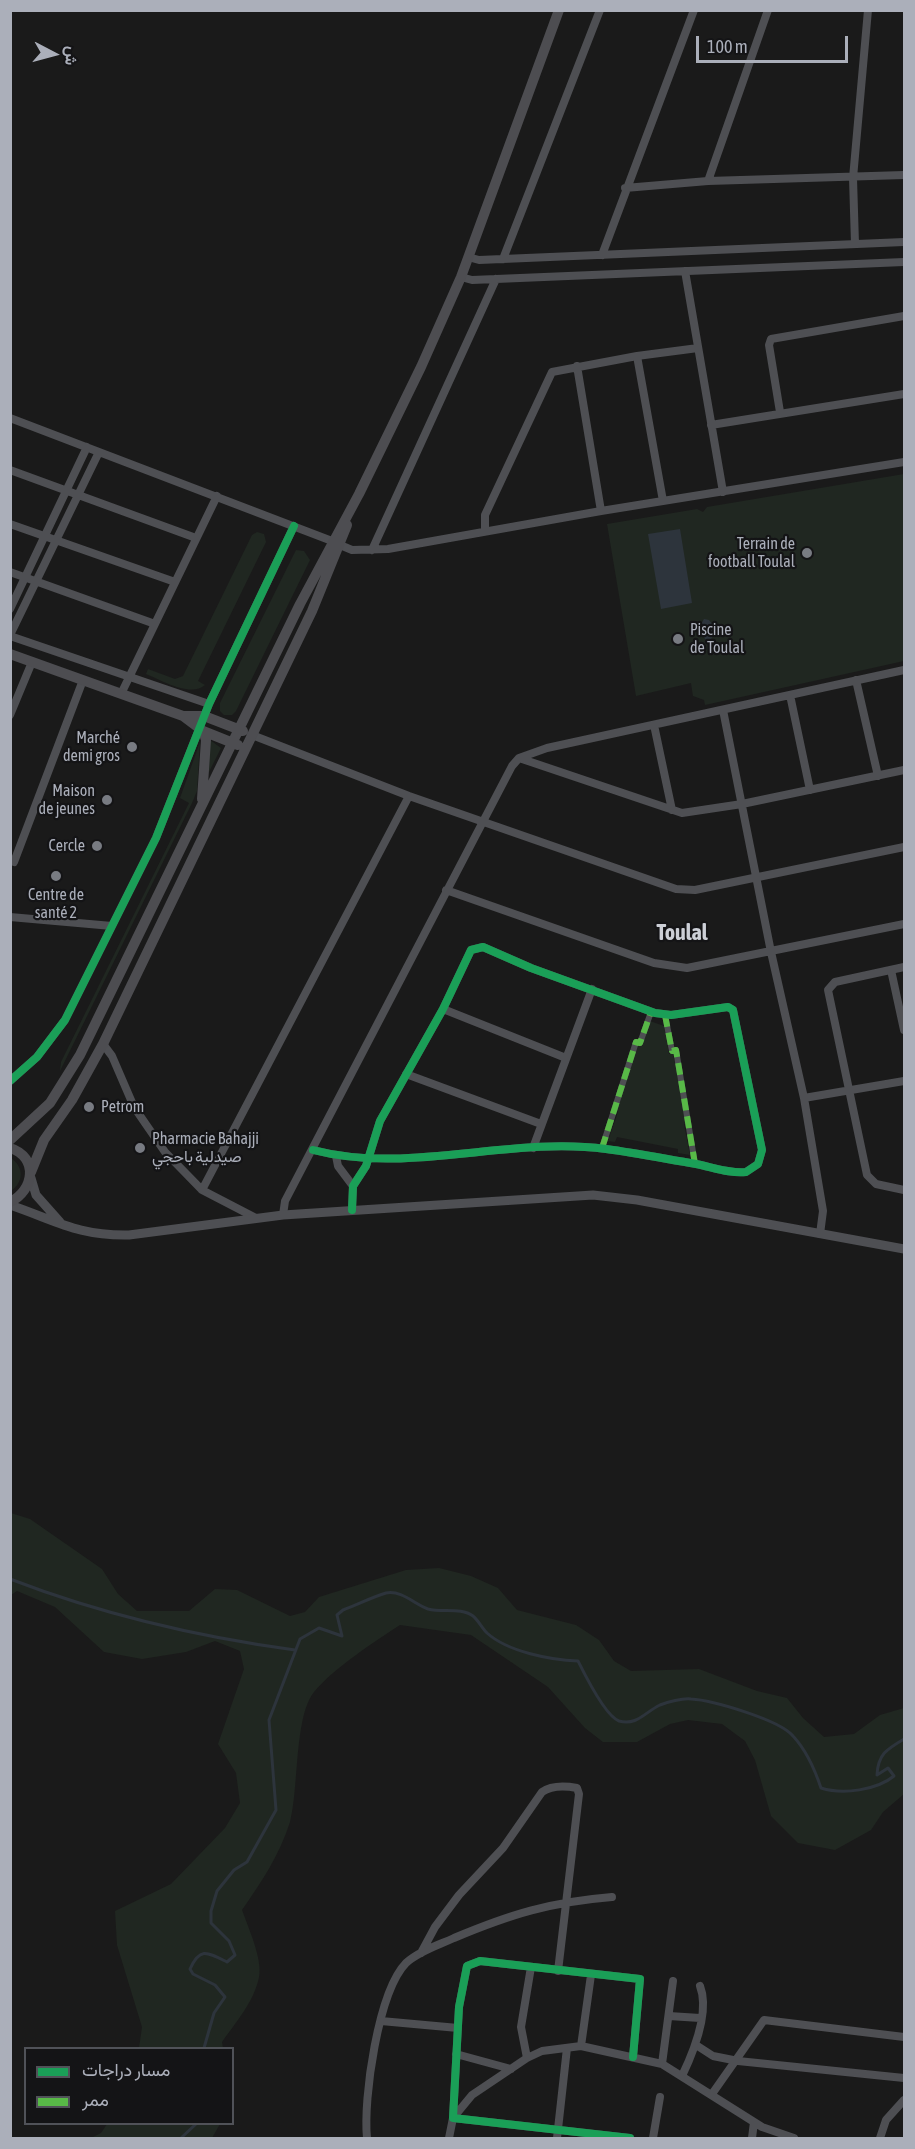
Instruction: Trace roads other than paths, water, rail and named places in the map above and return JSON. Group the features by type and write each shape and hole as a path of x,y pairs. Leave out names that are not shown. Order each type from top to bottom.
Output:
{"main road":[{"path":"10,1140 50,1103 69,1074 231,744 336,543 461,277 559,10"},
{"path":"10,1203 24,1193 44,1140 72,1100 103,1044 312,610 336,543"},
{"path":"10,654 183,716 201,729 231,744 246,747"},
{"path":"183,716 204,716 252,735"},
{"path":"201,729 206,740 201,809"},
{"path":"10,1148 23,1155 31,1175"}],"street":[{"path":"503,259 600,10"},
{"path":"602,255 625,188 694,10"},
{"path":"708,181 768,10"},
{"path":"855,244 852,178 868,10"},
{"path":"625,188 708,181 904,175"},
{"path":"468,257 479,260 904,242"},
{"path":"461,277 472,280 904,262"},
{"path":"685,271 723,492"},
{"path":"372,550 496,279"},
{"path":"780,412 769,345 771,339 904,316"},
{"path":"485,530 485,515 550,375 556,370 577,366 698,348"},
{"path":"637,356 663,501"},
{"path":"577,366 601,511"},
{"path":"711,425 780,412 904,394"},
{"path":"10,418 352,550 372,550 436,541 485,530 904,462"},
{"path":"10,609 87,447"},
{"path":"99,452 10,635 209,704"},
{"path":"10,470 196,538"},
{"path":"121,694 217,496"},
{"path":"10,524 175,582"},
{"path":"10,1081 53,1038 112,926 156,838 209,704 294,526"},
{"path":"10,572 155,624"},
{"path":"10,716 32,662"},
{"path":"283,1215 285,1201 481,822 519,758 547,748 904,670"},
{"path":"14,862 83,680"},
{"path":"856,680 878,776"},
{"path":"790,695 810,790"},
{"path":"723,710 771,952 804,1098 823,1211 820,1234"},
{"path":"654,725 672,810"},
{"path":"252,735 409,796 676,889 695,890 756,875 904,847"},
{"path":"519,758 682,813 696,813 904,770"},
{"path":"202,1190 409,796"},
{"path":"446,890 654,963 676,968 771,952 904,924"},
{"path":"10,917 112,926"},
{"path":"313,1150 336,1156 369,1157 429,1156 533,1148 602,1148 746,1172 758,1164 761,1147 731,1008 665,1015 651,1012 531,968 483,947 471,950 443,1009 380,1121 369,1157 353,1186 352,1210"},
{"path":"904,967 835,982 828,990 867,1175 876,1184 904,1190"},
{"path":"891,970 904,1030"},
{"path":"533,1148 592,989"},
{"path":"443,1009 566,1058"},
{"path":"602,1148 636,1042 640,1043 651,1012"},
{"path":"665,1015 672,1051 676,1050 695,1164"},
{"path":"103,1044 112,1056 134,1107 147,1129 202,1190 256,1218"},
{"path":"406,1074 541,1125"},
{"path":"804,1098 904,1081"},
{"path":"336,1156 338,1166 353,1186"},
{"path":"31,1175 36,1195 64,1226"},
{"path":"10,1203 79,1232 103,1236 129,1235 283,1215 593,1195 637,1200 904,1249"},
{"path":"421,1953 435,1927 459,1895 503,1848 542,1792 552,1788 570,1787 577,1788 579,1794 558,1971"},
{"path":"367,2139 373,2056 381,2021 405,1965 421,1953 521,1912 566,1901 612,1897"},
{"path":"449,2139 453,2118 458,2028 467,1966 480,1961 640,1979 633,2057"},
{"path":"527,2058 521,2026 531,1967"},
{"path":"581,2046 591,1975"},
{"path":"662,2064 673,1981"},
{"path":"682,2076 696,2045 700,2018 700,1986"},
{"path":"669,2016 700,2018"},
{"path":"712,2094 738,2061 763,2021 766,2020 904,2037"},
{"path":"381,2021 458,2028"},
{"path":"696,2045 713,2056 738,2061 904,2078"},
{"path":"453,2118 471,2095 527,2058 542,2051 581,2046 662,2064 754,2122 794,2139"},
{"path":"558,2135 567,2048"},
{"path":"456,2054 512,2069"},
{"path":"654,2139 660,2097"},
{"path":"880,2139 886,2120 904,2100"},
{"path":"453,2118 558,2135 630,2139"},
{"path":"752,2139 754,2122"}],"waterway":[{"path":"10,1579 79,1603 151,1623 295,1650"},
{"path":"204,2047 214,2013 225,1997 215,1985 193,1974 190,1969 201,1954 209,1954 227,1962 235,1955 229,1941 211,1923 211,1911 217,1891 234,1870 247,1862 276,1810 269,1720 300,1639 319,1628 342,1636 337,1615 343,1610 386,1593 392,1593 403,1595 428,1609 468,1613 487,1633 506,1645 543,1657 578,1661 602,1704 619,1721 631,1722 660,1705 688,1699 701,1700 745,1712 775,1724 793,1736 810,1760 821,1788 839,1791 859,1790 887,1781 894,1776 888,1768 877,1775 879,1762 888,1749 904,1739"},
{"path":"181,2138 195,2125"}],"place":[{"name":"Terrain de football Toulal","path":"807,553"},
{"name":"Piscine de Toulal","path":"678,639"},
{"name":"Marché demi gros","path":"132,747"},
{"name":"Maison de jeunes","path":"107,800"},
{"name":"Cercle","path":"97,846"},
{"name":"Centre de santé 2","path":"56,876"},
{"name":"Petrom","path":"89,1107"},
{"name":"Pharmacie Bahajji صيدلية باحجي","path":"140,1148"}],"district":[{"name":"Toulal","path":"682,933"}]}
